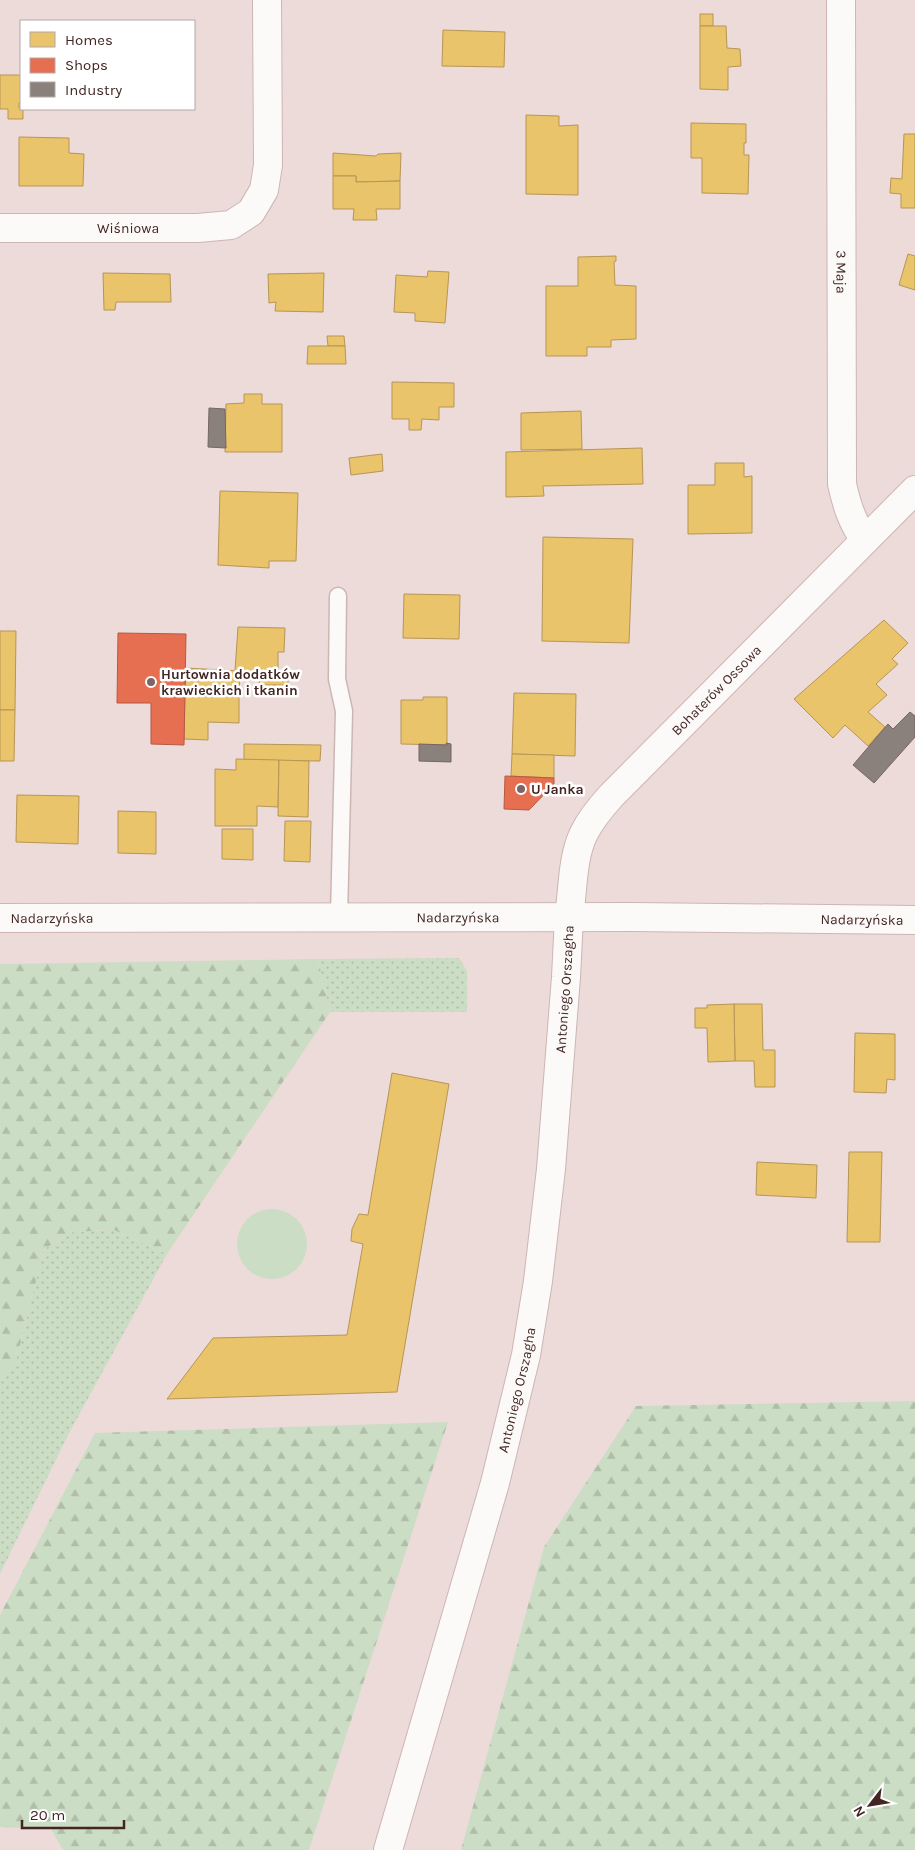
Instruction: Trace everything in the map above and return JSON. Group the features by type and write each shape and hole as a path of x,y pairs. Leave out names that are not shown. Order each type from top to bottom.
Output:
{"street":[{"name":"Wiśniowa","path":"0,228 198,228 230,225 251,212 264,190 268,165 267,0"},
{"name":"3 Maja","path":"841,0 842,475 847,510 854,526 865,540"},
{"name":"Bohaterów Ossowa","path":"569,917 577,857 584,835 595,814 915,490"},
{"name":"Nadarzyńska","path":"0,918 569,917 915,920"},
{"name":"Antoniego Orszagha","path":"388,1850 496,1483 526,1356 538,1281 551,1169 569,917"}],"lane":[{"path":"338,596 337,680 344,711 339,917"}],"green space":[{"path":"459,958 467,971 467,1012 330,1012 318,959"},
{"path":"318,959 330,1012 167,1254 114,1230 73,1232 44,1249 16,1361 0,1381 0,964"},
{"path":"265,1209 279,1209 292,1215 301,1224 307,1237 305,1257 297,1269 279,1279 265,1279 252,1273 243,1264 237,1251 237,1237 243,1224 252,1215"},
{"path":"114,1230 167,1254 68,1435 0,1574 0,1381 16,1361 44,1249 73,1232"},
{"path":"915,1401 915,1850 461,1850 544,1547 636,1406"},
{"path":"448,1422 309,1850 63,1850 51,1829 0,1827 0,1615 95,1433"}],"building: Homes":[{"path":"700,14 713,14 713,26 700,26"},
{"path":"700,26 726,26 727,48 740,49 741,66 728,67 728,90 700,89"},
{"path":"443,30 505,32 504,67 442,66"},
{"path":"0,75 20,75 19,108 23,110 23,119 8,119 8,109 0,109"},
{"path":"526,115 559,116 559,126 578,125 578,195 526,194"},
{"path":"691,123 746,124 744,155 749,155 748,194 702,193 702,158 691,158"},
{"path":"904,134 915,134 915,208 901,208 901,194 890,193 891,178 902,179"},
{"path":"19,137 69,138 69,153 84,154 83,186 19,186"},
{"path":"333,153 376,156 378,154 401,153 400,181 356,182 356,176 333,176"},
{"path":"333,176 356,176 356,182 400,181 400,209 376,209 377,220 353,220 354,209 333,209"},
{"path":"908,254 915,256 915,290 899,285"},
{"path":"616,256 616,261 614,262 615,285 636,286 636,339 611,340 611,347 587,347 587,356 546,356 546,286 578,286 578,257"},
{"path":"428,271 449,272 445,323 415,321 415,313 394,312 396,275 427,277"},
{"path":"103,273 170,274 171,302 116,302 115,310 104,310"},
{"path":"324,273 323,312 275,311 276,302 269,303 268,274"},
{"path":"327,336 344,336 345,346 328,346"},
{"path":"308,346 345,346 346,364 307,364"},
{"path":"392,382 454,383 454,407 439,407 439,420 422,419 421,430 409,430 409,419 392,419"},
{"path":"244,394 262,394 262,404 282,404 282,452 225,452 226,404 244,403"},
{"path":"581,411 582,449 521,450 521,413"},
{"path":"642,448 643,484 543,486 544,496 506,497 506,452"},
{"path":"382,454 383,471 351,475 349,458"},
{"path":"715,463 744,463 744,477 752,476 752,533 688,534 688,485 715,485"},
{"path":"220,491 298,493 296,561 269,561 269,568 218,565"},
{"path":"543,537 633,539 629,643 542,641"},
{"path":"404,594 460,595 459,639 403,638"},
{"path":"884,620 908,643 892,659 898,664 876,684 887,695 868,712 885,727 868,746 845,725 833,738 794,699"},
{"path":"238,627 285,628 284,652 278,652 278,670 288,671 288,685 259,685 260,672 235,671"},
{"path":"0,631 16,631 15,710 0,710"},
{"path":"186,668 240,671 239,697 185,695"},
{"path":"514,693 576,694 575,756 512,754"},
{"path":"185,695 239,697 239,723 208,722 208,740 184,739"},
{"path":"423,697 447,697 447,745 401,744 401,700 423,700"},
{"path":"0,710 15,710 14,761 0,761"},
{"path":"244,744 321,745 320,761 244,760"},
{"path":"512,754 554,755 554,778 511,776"},
{"path":"236,759 279,760 278,807 257,806 257,826 215,826 215,769 236,770"},
{"path":"279,760 309,761 308,817 278,816"},
{"path":"17,795 79,796 78,844 16,842"},
{"path":"118,811 156,812 156,854 118,853"},
{"path":"285,821 311,821 310,862 284,861"},
{"path":"222,829 253,829 253,860 222,859"},
{"path":"734,1004 762,1004 763,1050 775,1050 775,1087 755,1087 754,1061 735,1061"},
{"path":"734,1004 735,1061 708,1062 707,1028 695,1028 695,1008 707,1008 707,1005"},
{"path":"855,1033 895,1034 895,1080 887,1079 886,1093 854,1092"},
{"path":"392,1073 449,1084 397,1392 167,1399 213,1338 347,1335 363,1244 351,1241 352,1229 359,1214 368,1215"},
{"path":"849,1152 882,1152 880,1242 847,1242"},
{"path":"757,1162 817,1165 816,1198 756,1195"}],"building: Shops":[{"name":"Hurtownia dodatków krawieckich i tkanin","path":"118,633 186,634 184,745 151,744 151,703 117,703"},
{"path":"505,776 554,778 554,784 529,810 504,809"}],"building: Industry":[{"path":"209,408 225,409 226,448 208,447"},
{"path":"910,712 915,716 915,737 874,783 853,765 888,724 893,729"},
{"path":"446,743 451,744 451,762 419,761 419,744 447,745"}],"place":[{"name":"Hurtownia dodatków krawieckich i tkanin","path":"151,682"},
{"name":"U Janka","path":"521,789"}]}
